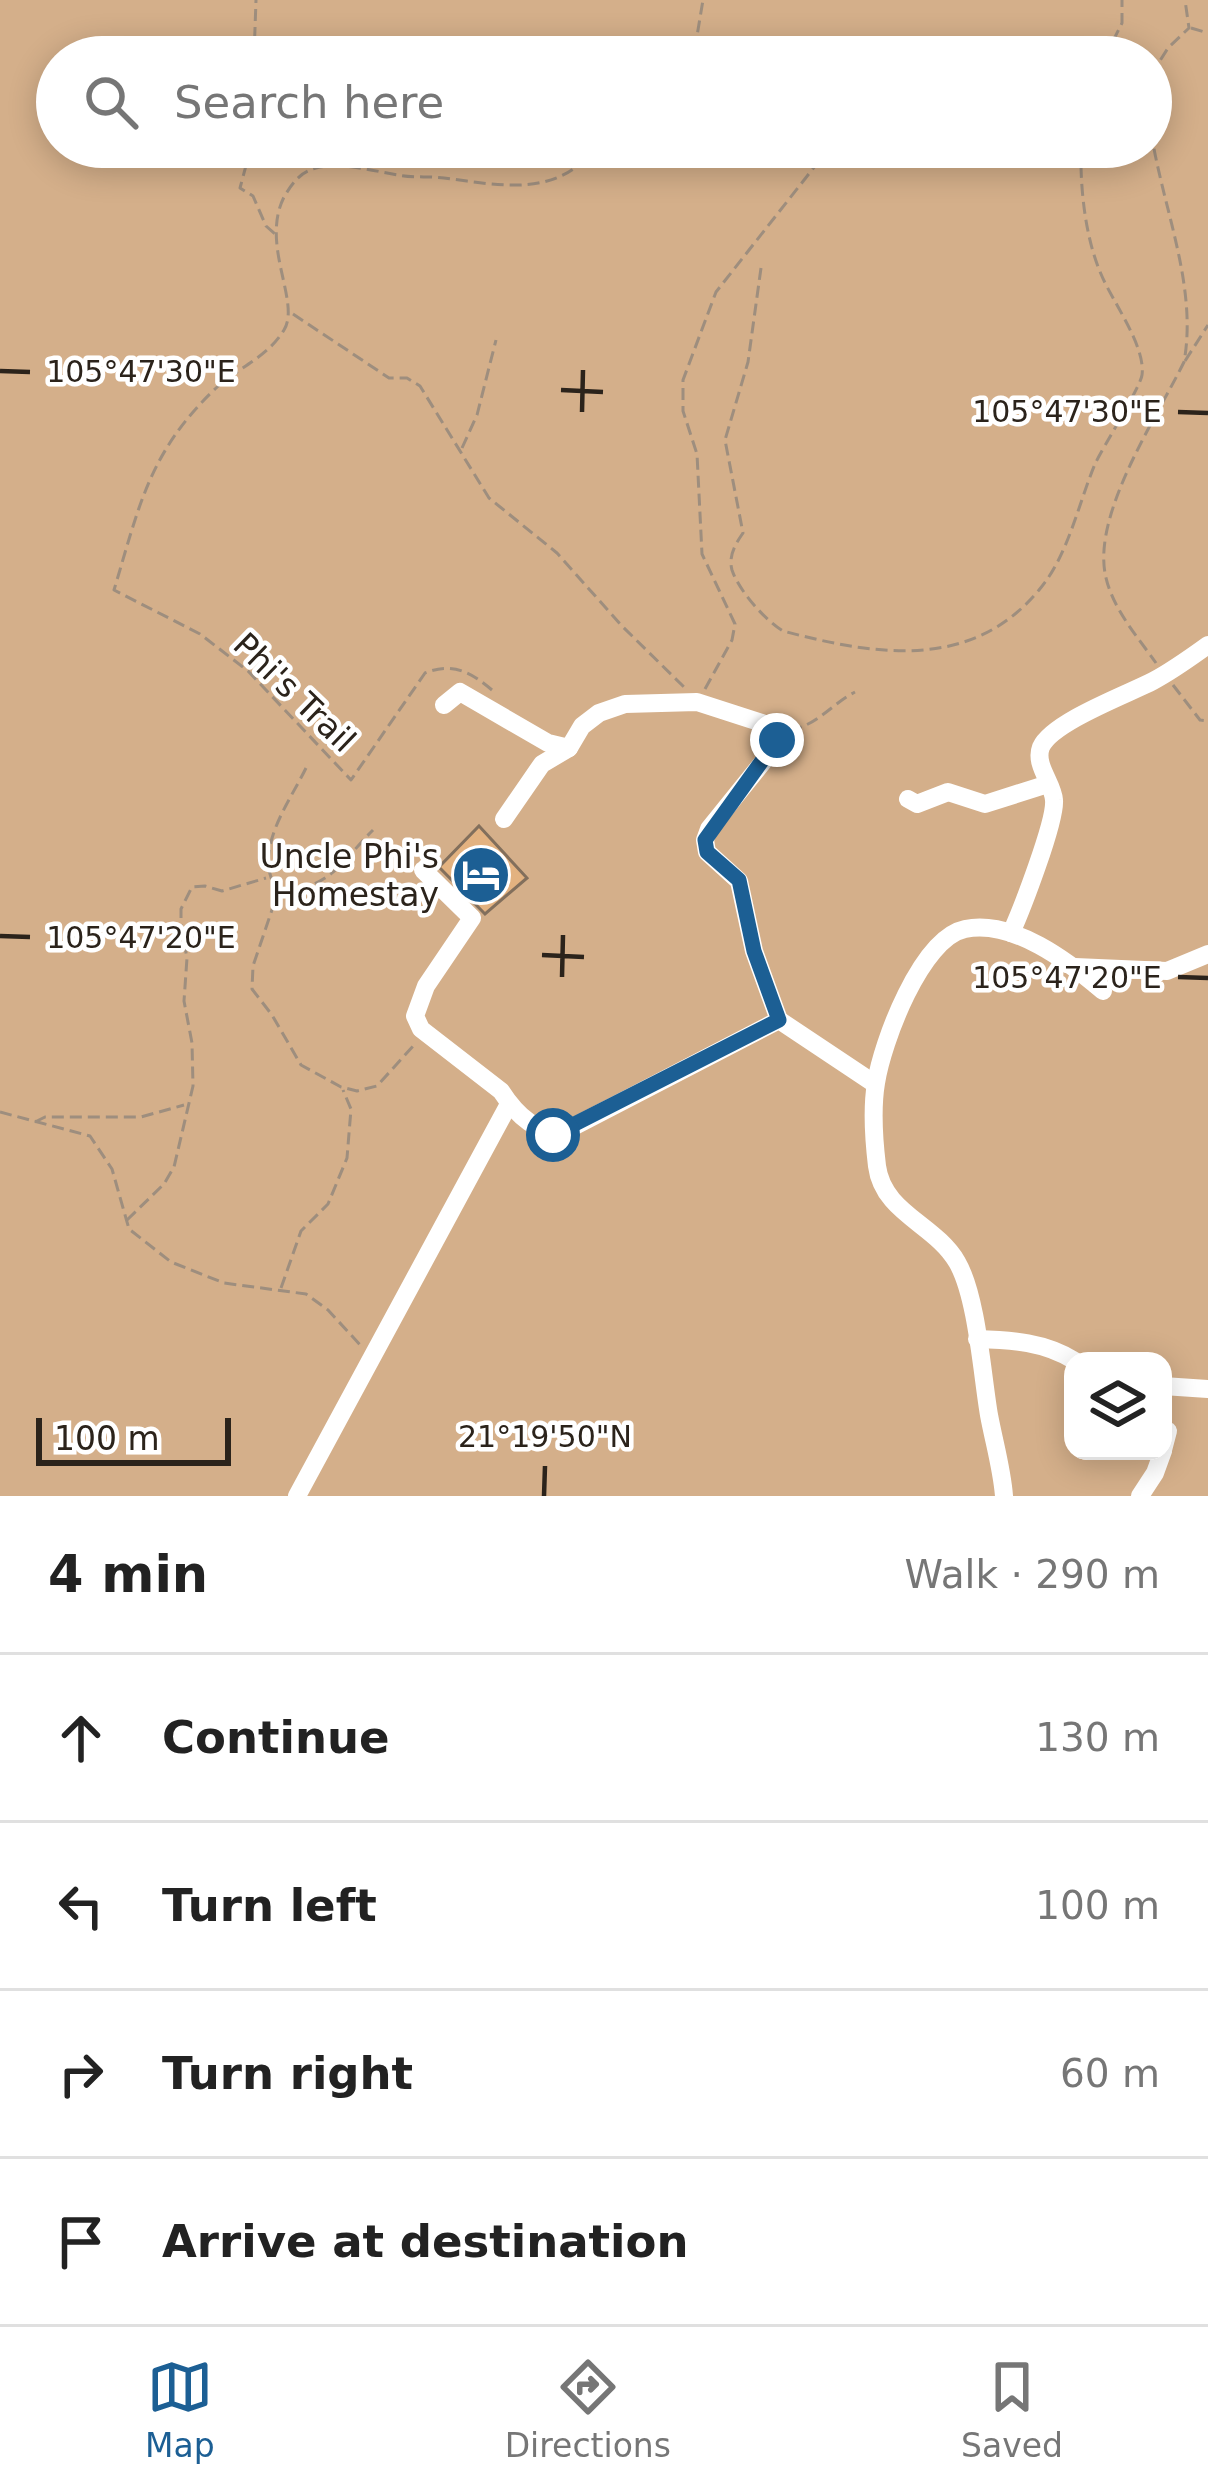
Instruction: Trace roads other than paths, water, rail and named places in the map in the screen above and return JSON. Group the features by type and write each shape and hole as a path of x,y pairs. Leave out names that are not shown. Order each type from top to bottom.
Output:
{"street":[{"path":"1011,933 1052,815 1054,800 1040,760 1041,746 1052,735 1208,646"},
{"path":"444,705 460,692 548,743 569,748"},
{"path":"504,819 542,764 569,748 582,726 599,712 647,700 697,702 770,729 777,740 775,747 710,829 707,852 739,880 754,951 779,1020 875,1084"},
{"path":"908,799 917,804 956,792 986,804 1048,784"},
{"path":"423,870 472,918 426,986 415,1016 427,1034 501,1091 542,1132 553,1135 779,1020"},
{"path":"1004,1496 959,1265 882,1187 875,1084 900,1007 917,974 949,936 962,929 1011,933 1075,967 1103,992"},
{"path":"1075,967 1167,971 1208,954"},
{"path":"297,1496 509,1104"},
{"path":"977,1340 1028,1342 1064,1354"},
{"path":"1172,1387 1208,1389"},
{"path":"1140,1496 1159,1460"}],"place":[{"name":"Uncle Phi's Homestay","path":"481,875"}]}
